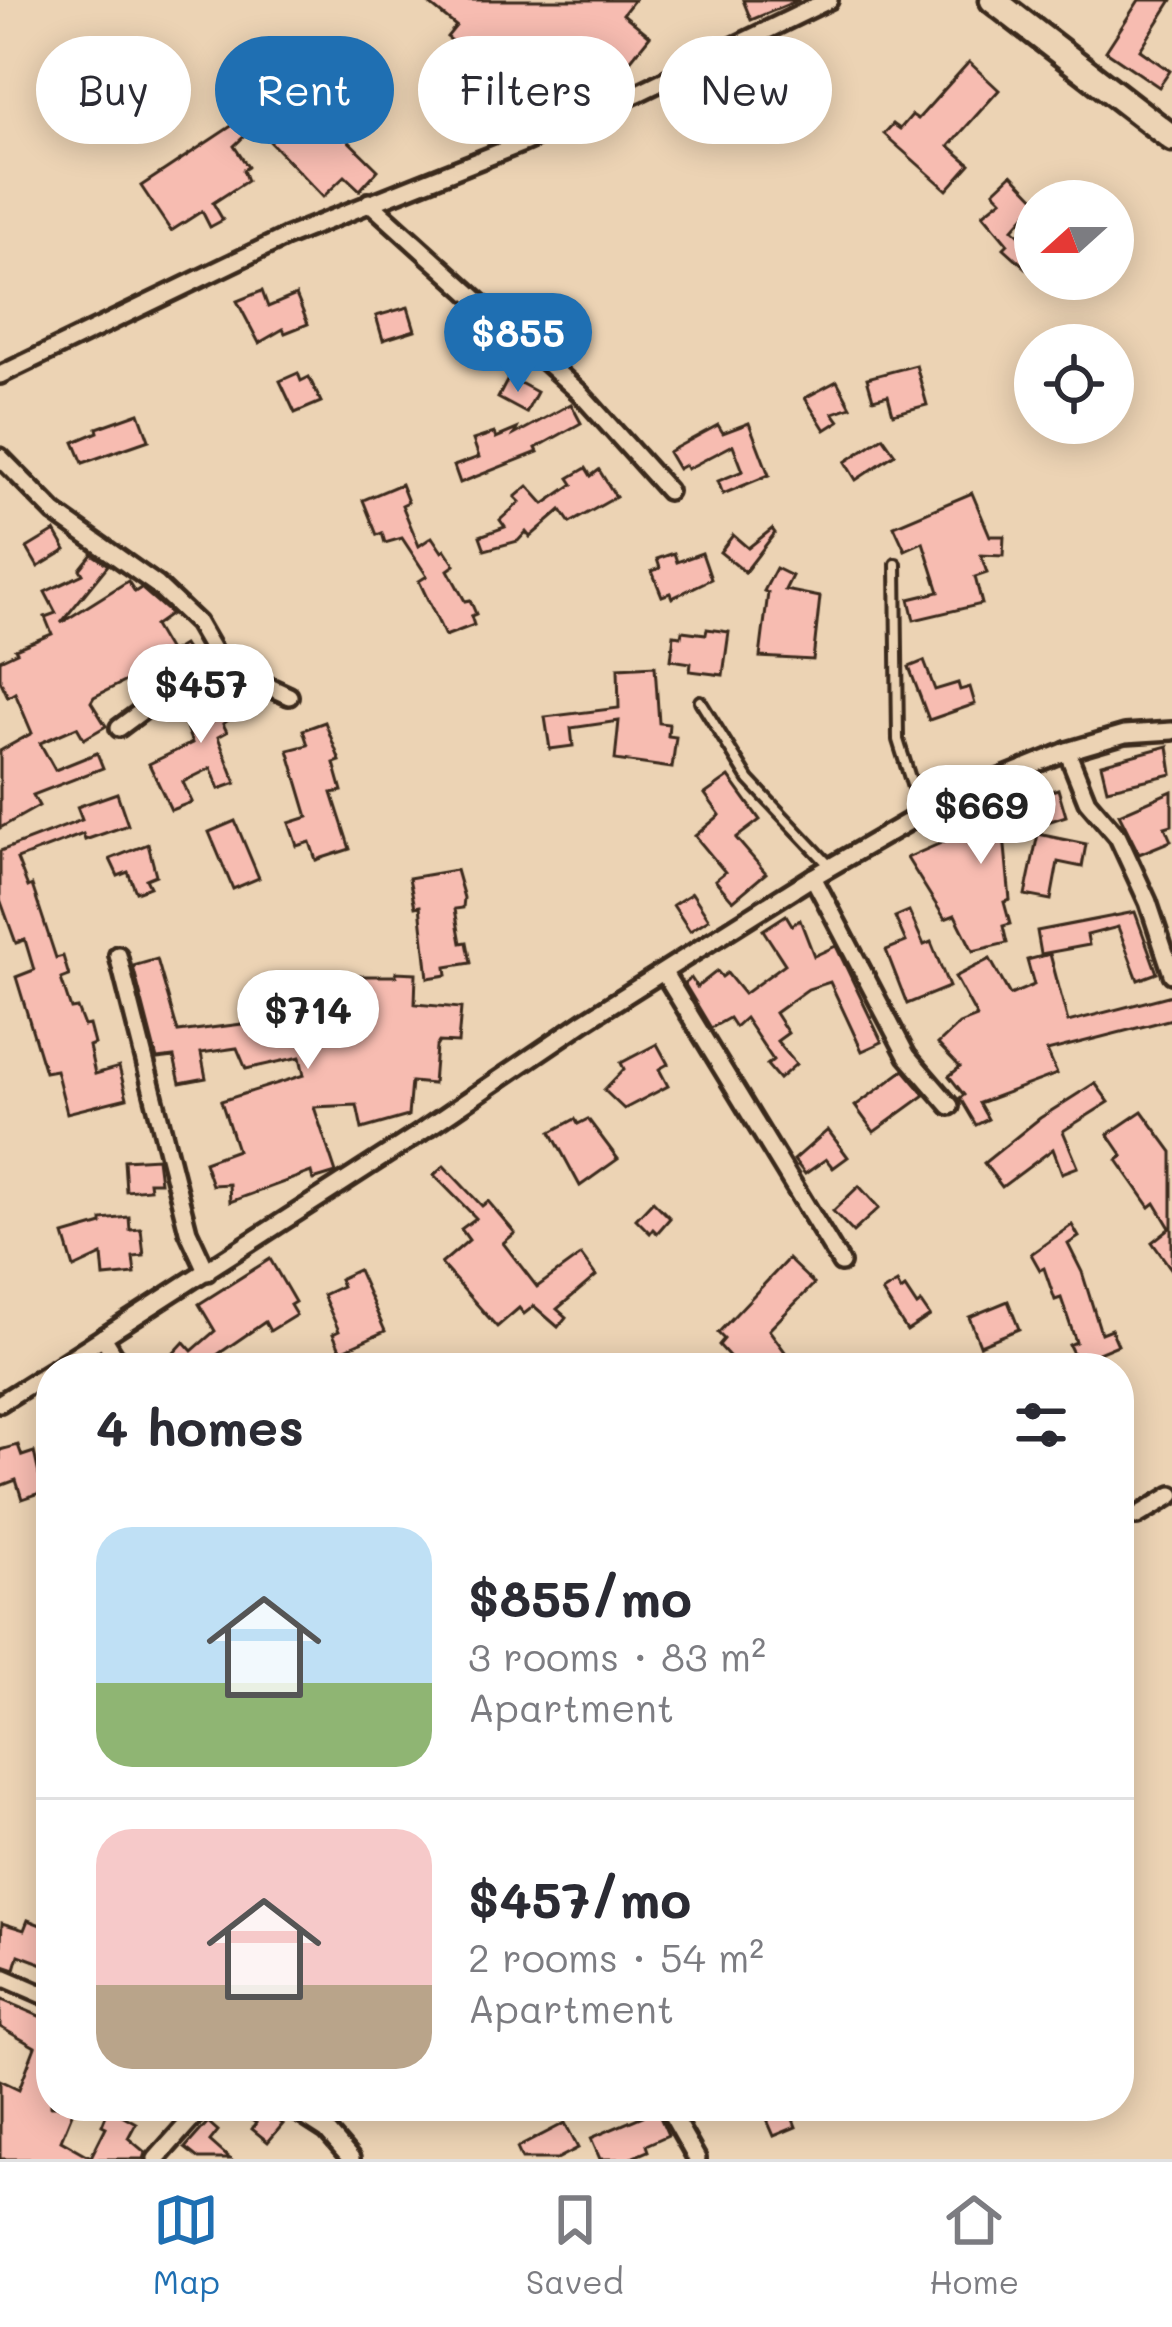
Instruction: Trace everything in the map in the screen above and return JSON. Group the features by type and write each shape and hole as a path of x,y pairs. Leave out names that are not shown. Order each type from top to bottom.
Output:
{"main road":[{"path":"993,0 1172,137"}],"street":[{"path":"0,375 286,237 601,109 830,0"},
{"path":"369,202 579,392 668,491"},
{"path":"0,457 55,513 157,585 197,623 216,656 233,670 290,696"},
{"path":"119,728 216,656"},
{"path":"78,1353 585,1021 921,814 1066,751 1125,734 1172,731"},
{"path":"1066,751 1087,801 1118,837 1148,902 1172,974"},
{"path":"813,877 907,1056 950,1106"},
{"path":"118,955 188,1231 207,1272"},
{"path":"664,973 841,1263"},
{"path":"103,1337 113,1353"},
{"path":"0,1403 36,1380"},
{"path":"1136,1516 1172,1495"},
{"path":"0,1976 36,1992"},
{"path":"156,2159 190,2121"},
{"path":"311,2121 351,2159"},
{"path":"675,2121 697,2159"}],"lane":[{"path":"896,564 898,740 921,814"},
{"path":"700,701 749,780 830,866"}],"building":[{"path":"424,0 634,0 623,14 650,36 635,55 635,36 448,36 456,26"},
{"path":"743,0 799,0 751,20"},
{"path":"1139,0 1172,0 1140,50 1170,71 1159,87 1106,51"},
{"path":"969,62 999,90 949,146 970,164 947,190 884,134 893,124 900,129 912,115 918,119"},
{"path":"215,137 215,144 236,144 248,167 243,170 247,181 213,203 223,220 210,227 202,211 171,231 141,186"},
{"path":"272,144 352,144 378,170 360,190 345,176 323,197"},
{"path":"1012,174 1018,180 1014,180 1014,257 983,214 1002,199 994,191"},
{"path":"262,291 268,307 296,295 308,324 285,333 283,329 259,343 237,301"},
{"path":"408,307 415,330 383,340 376,316"},
{"path":"916,365 927,405 893,414 888,395 873,399 867,378"},
{"path":"298,373 301,381 309,377 321,402 295,413 280,381"},
{"path":"509,377 537,392 526,413 498,398"},
{"path":"837,381 851,407 833,413 839,421 825,430 805,398"},
{"path":"571,404 581,423 536,448 538,452 460,483 454,466 479,457 473,440 494,433 496,438 517,429 514,435"},
{"path":"139,413 149,440 83,463 74,442"},
{"path":"749,423 769,475 723,494 718,481 743,471 733,445 687,469 685,465 678,469 668,452 718,425 723,433"},
{"path":"883,437 895,454 856,480 845,462"},
{"path":"586,468 591,476 599,470 616,497 570,523 561,510 530,537 526,532 518,541 485,550 480,536 505,527 500,520 520,502 515,497 528,486 544,504 573,484 569,478"},
{"path":"401,484 408,502 402,505 419,546 432,537 445,550 455,565 448,570 476,614 471,616 474,625 445,636 419,581 427,576 402,538 385,543 382,533 377,535 363,500"},
{"path":"972,493 990,536 1004,536 1003,556 981,555 987,573 975,577 982,604 914,620 909,599 939,592 923,542 905,550 894,526"},
{"path":"772,529 775,533 745,572 720,552 733,535 748,548"},
{"path":"55,531 66,550 38,567 27,548"},
{"path":"674,553 677,562 702,553 711,579 672,598 670,593 662,596 652,571 660,568 657,559"},
{"path":"92,554 108,565 61,623 128,581 135,592 141,588 171,614 154,626 170,653 183,645 192,659 149,691 140,674 94,697 91,702 106,726 84,739 77,727 40,743 55,770 97,753 103,768 33,795 39,806 0,828 0,751 32,733 15,693 8,697 0,680 0,660 52,634 45,617 56,613 45,592 83,574 80,569"},
{"path":"776,568 792,576 785,590 820,597 813,660 760,657 768,593 764,591"},
{"path":"707,629 729,632 723,675 690,671 691,663 671,660 674,635 681,636 682,631 706,634"},
{"path":"924,661 935,690 958,683 960,690 970,687 975,704 929,720 909,667"},
{"path":"655,666 659,723 669,724 668,736 676,737 672,768 615,760 619,721 571,728 573,746 550,749 545,717 619,708 618,668"},
{"path":"237,685 259,696 223,724 227,732 218,737 236,783 219,789 211,768 183,782 192,802 171,810 149,764 192,743 179,709 203,696 209,707"},
{"path":"325,722 340,761 334,763 342,791 332,793 350,849 316,860 310,842 297,846 289,823 308,817 288,750 308,745 303,730"},
{"path":"1168,746 1172,774 1107,789 1101,764"},
{"path":"729,777 760,820 736,838 766,873 733,901 715,880 725,872 695,836 720,815 705,794"},
{"path":"1058,789 1066,816 1004,836 1010,900 1004,902 1010,924 1003,926 1007,943 973,951 955,915 945,919 907,858 957,836 954,828 988,811"},
{"path":"1172,791 1172,825 1165,827 1171,841 1139,854 1119,814"},
{"path":"117,793 128,825 85,840 83,834 17,859 28,887 32,885 56,958 63,956 69,976 61,979 71,1009 77,1008 84,1026 89,1025 95,1074 119,1067 127,1098 67,1113 56,1070 45,1072 16,977 34,970 25,940 16,943 0,899 0,851 82,820 77,807"},
{"path":"235,821 259,878 233,889 209,832"},
{"path":"1038,834 1086,844 1082,867 1058,862 1051,900 1025,895"},
{"path":"148,844 156,875 146,879 150,887 136,892 128,872 118,876 110,859"},
{"path":"456,870 464,898 463,908 455,909 461,943 467,942 471,963 446,967 447,975 428,978 420,906 415,907 409,878"},
{"path":"692,893 709,919 690,931 673,905"},
{"path":"909,911 924,945 931,942 949,987 907,1004 886,950 906,942 895,917"},
{"path":"1135,912 1157,973 1138,980 1118,927 1087,935 1089,945 1041,954 1037,931"},
{"path":"786,915 792,925 800,920 814,956 836,946 882,1042 862,1051 830,982 808,989 775,1013 788,1033 777,1041 796,1064 779,1079 767,1065 773,1060 745,1018 735,1027 729,1018 711,1028 684,983 691,978 697,987 717,971 722,977 727,973 744,994 785,964 763,930"},
{"path":"1050,954 1068,1022 1172,995 1172,1019 1047,1051 1057,1074 979,1103 988,1119 976,1125 960,1098 964,1095 949,1076 960,1067 938,1044 959,1024 977,1017 955,977 990,959 1010,995 1034,985 1027,960"},
{"path":"157,959 178,1032 307,1011 356,1009 355,976 396,976 396,972 416,973 415,1004 461,1008 458,1043 439,1042 433,1084 411,1082 408,1116 362,1129 357,1105 314,1107 336,1173 313,1180 311,1172 230,1202 229,1184 212,1185 204,1162 237,1150 221,1101 304,1075 300,1057 246,1069 237,1048 201,1053 206,1078 180,1083 174,1057 157,1059 133,966"},
{"path":"657,1044 668,1064 659,1069 668,1086 624,1109 604,1090 624,1069 621,1063"},
{"path":"904,1070 925,1095 874,1132 855,1106"},
{"path":"1095,1083 1109,1102 1063,1131 1078,1167 1062,1173 1053,1149 1002,1187 984,1163 1040,1118"},
{"path":"1142,1111 1172,1152 1172,1270 1152,1242 1170,1228 1117,1160 1123,1156 1108,1134"},
{"path":"575,1119 578,1124 588,1119 618,1159 580,1186 551,1132"},
{"path":"828,1130 848,1157 833,1168 826,1159 805,1174 794,1160"},
{"path":"157,1158 160,1182 149,1182 150,1189 126,1191 124,1160"},
{"path":"444,1166 482,1206 488,1201 515,1233 503,1243 537,1287 581,1255 596,1276 557,1309 566,1317 558,1327 534,1306 524,1314 519,1308 497,1327 441,1264 469,1240 461,1229 476,1218 434,1175"},
{"path":"859,1186 879,1208 853,1232 833,1211"},
{"path":"653,1201 670,1218 657,1233 653,1229 650,1233 636,1219"},
{"path":"129,1217 130,1230 141,1229 144,1256 133,1257 135,1274 104,1277 102,1255 74,1268 64,1235 102,1224 102,1220"},
{"path":"1072,1225 1079,1237 1068,1244 1101,1333 1111,1329 1118,1345 1099,1353 1073,1353 1069,1345 1076,1342 1061,1298 1055,1300 1044,1268 1040,1270 1031,1254"},
{"path":"270,1259 295,1302 290,1305 296,1315 270,1331 265,1322 220,1353 174,1353 184,1342 192,1351 215,1331 199,1304"},
{"path":"788,1259 814,1284 769,1330 786,1353 726,1353 719,1345 724,1339 718,1333"},
{"path":"358,1270 385,1331 341,1351 333,1334 339,1331 323,1295 342,1286 339,1279"},
{"path":"897,1283 930,1316 907,1331 882,1292"},
{"path":"1008,1301 1019,1329 980,1345 969,1317"},
{"path":"18,1445 22,1456 34,1452 36,1494 22,1499 16,1480 0,1486 0,1450"},
{"path":"28,1920 36,1923 36,1961 19,1955 15,1969 0,1964 2,1923 24,1930"},
{"path":"0,1999 36,2015 36,2121 69,2121 61,2140 91,2157 106,2127 104,2121 132,2121 136,2123 128,2138 146,2153 144,2159 0,2159 0,2080 19,2089 35,2047 0,2027"},
{"path":"253,2121 283,2124 268,2142 252,2129"},
{"path":"631,2121 662,2121 668,2135 629,2159 600,2159 591,2138"},
{"path":"768,2121 794,2121 796,2127 774,2136"},
{"path":"208,2122 218,2131 210,2141 230,2159 199,2159 185,2148"},
{"path":"565,2123 578,2148 557,2159 522,2159 517,2148"}]}
